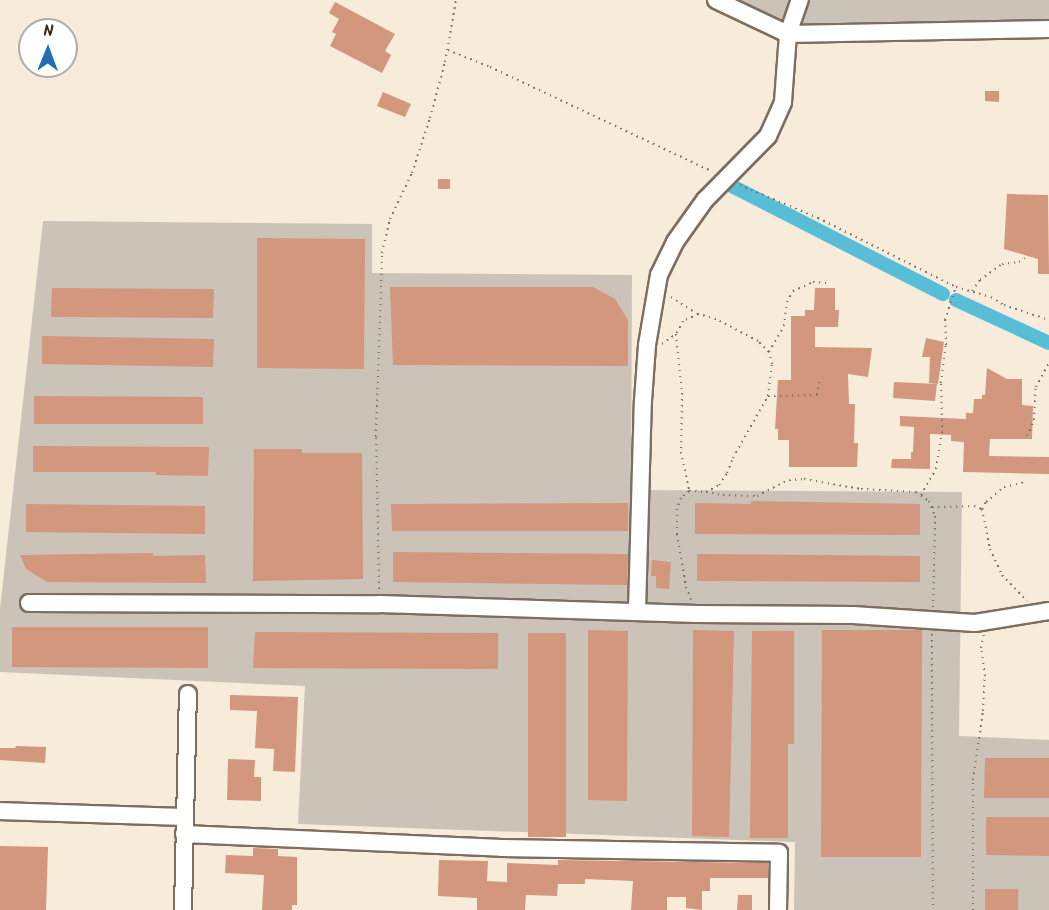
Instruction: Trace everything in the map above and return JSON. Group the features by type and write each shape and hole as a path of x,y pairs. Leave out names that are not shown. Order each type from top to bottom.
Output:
{"street":[{"path":"716,0 788,34 1049,29"},
{"path":"637,611 643,401 647,345 658,282 675,242 705,200 768,136 783,102 788,34 800,0"},
{"path":"29,603 379,604 697,614 853,615 932,622 987,623 1046,612"},
{"path":"183,910 188,694"},
{"path":"0,811 502,848 779,853 778,910"}],"path":[{"path":"379,604 376,437 382,253 390,219 412,173 430,118 448,50 456,0"},
{"path":"448,50 490,67 727,179 818,218 956,287 991,297 1004,305 1049,320"},
{"path":"972,291 980,280 1002,264 1018,262 1025,258"},
{"path":"658,282 663,293 698,314 716,319 758,340 769,352 772,364 768,396 727,473 719,485 706,492"},
{"path":"769,352 784,326 787,302 793,291 813,282 826,283"},
{"path":"921,495 936,469 942,433 941,382 946,345 945,320 956,287"},
{"path":"689,491 681,452 682,393 676,334 682,321 698,314"},
{"path":"1027,436 1034,420 1036,387 1049,363"},
{"path":"768,396 817,395 820,380"},
{"path":"697,614 686,587 677,534 677,509 681,498 689,491 757,496 789,480 804,479 861,489 916,492 929,501 935,516 932,622 933,910"},
{"path":"1025,482 1004,487 986,502 982,509 990,549 1002,575 1046,612"},
{"path":"932,507 974,506 982,509"},
{"path":"973,910 974,780 985,676 981,648 987,623"}],"shaded area":[{"path":"734,0 1049,0 1049,20 786,25"},
{"path":"43,221 372,224 372,273 632,275 631,490 962,492 959,736 1049,740 1049,910 794,910 795,842 298,824 305,686 0,672 0,609"}],"building":[{"path":"335,2 395,34 385,51 391,55 382,73 330,46 336,34 332,32 339,19 329,13"},
{"path":"985,91 999,91 999,102 985,101"},
{"path":"383,92 411,104 405,117 377,106"},
{"path":"438,179 450,179 450,189 438,189"},
{"path":"1007,194 1048,195 1049,274 1038,274 1038,259 1004,249"},
{"path":"257,238 365,239 364,369 257,368"},
{"path":"390,287 593,287 615,299 628,320 628,366 393,365"},
{"path":"52,288 214,289 213,318 51,317"},
{"path":"815,288 835,288 835,310 839,310 838,327 815,327 815,347 872,348 868,377 848,374 849,404 855,404 854,443 858,443 857,467 789,467 789,440 778,440 778,429 775,429 778,380 791,380 791,316 805,316 805,310 814,310"},
{"path":"42,336 214,339 213,367 42,364"},
{"path":"926,338 944,342 938,384 929,383 930,357 922,357"},
{"path":"987,368 1007,379 1022,379 1022,405 1033,406 1032,439 990,439 989,456 1049,457 1049,474 963,472 964,442 951,441 951,435 930,434 930,469 891,468 892,459 911,459 911,452 913,452 914,427 900,426 900,416 966,419 966,413 973,413 974,399 982,399 982,395 985,395"},
{"path":"894,382 937,384 935,401 893,398"},
{"path":"34,396 203,397 203,424 34,424"},
{"path":"33,446 209,447 208,476 156,475 156,472 33,472"},
{"path":"254,449 302,449 302,453 362,453 363,579 253,581"},
{"path":"751,501 920,504 920,535 695,534 695,503 751,504"},
{"path":"628,503 628,531 392,531 391,504"},
{"path":"26,504 205,506 205,534 26,532"},
{"path":"393,552 628,554 627,585 393,582"},
{"path":"153,553 153,556 205,555 206,583 47,582 26,569 20,555"},
{"path":"697,554 920,556 920,582 697,581"},
{"path":"652,560 671,562 669,589 656,588 656,576 651,576"},
{"path":"12,627 208,627 208,668 12,667"},
{"path":"588,630 628,631 627,801 588,800"},
{"path":"693,630 734,631 729,837 692,836"},
{"path":"822,630 922,630 921,857 821,857"},
{"path":"752,631 794,631 794,744 788,744 788,838 750,838"},
{"path":"255,632 498,633 498,669 253,668"},
{"path":"528,633 566,633 566,837 528,837"},
{"path":"230,695 298,697 295,772 273,771 274,749 255,748 257,711 230,710"},
{"path":"16,746 46,747 45,763 0,760 0,748 15,748"},
{"path":"985,758 1049,758 1049,798 984,798"},
{"path":"228,759 255,760 254,777 261,777 261,801 227,800"},
{"path":"986,817 1049,817 1049,856 986,855"},
{"path":"0,846 48,847 46,910 0,910"},
{"path":"253,848 278,849 278,856 297,857 297,905 292,905 292,910 262,910 264,875 225,873 226,855 253,856"},
{"path":"439,860 488,861 487,881 507,882 507,863 558,865 558,860 768,863 768,878 710,878 710,891 702,891 702,910 686,908 686,897 667,897 667,910 631,910 633,881 585,879 585,884 558,884 557,896 526,895 525,910 477,910 477,898 438,896"},
{"path":"985,889 1018,889 1018,910 985,910"},
{"path":"738,895 752,895 752,910 737,910"}],"waterway":[{"path":"724,182 943,294"},
{"path":"956,300 1049,343"}]}
